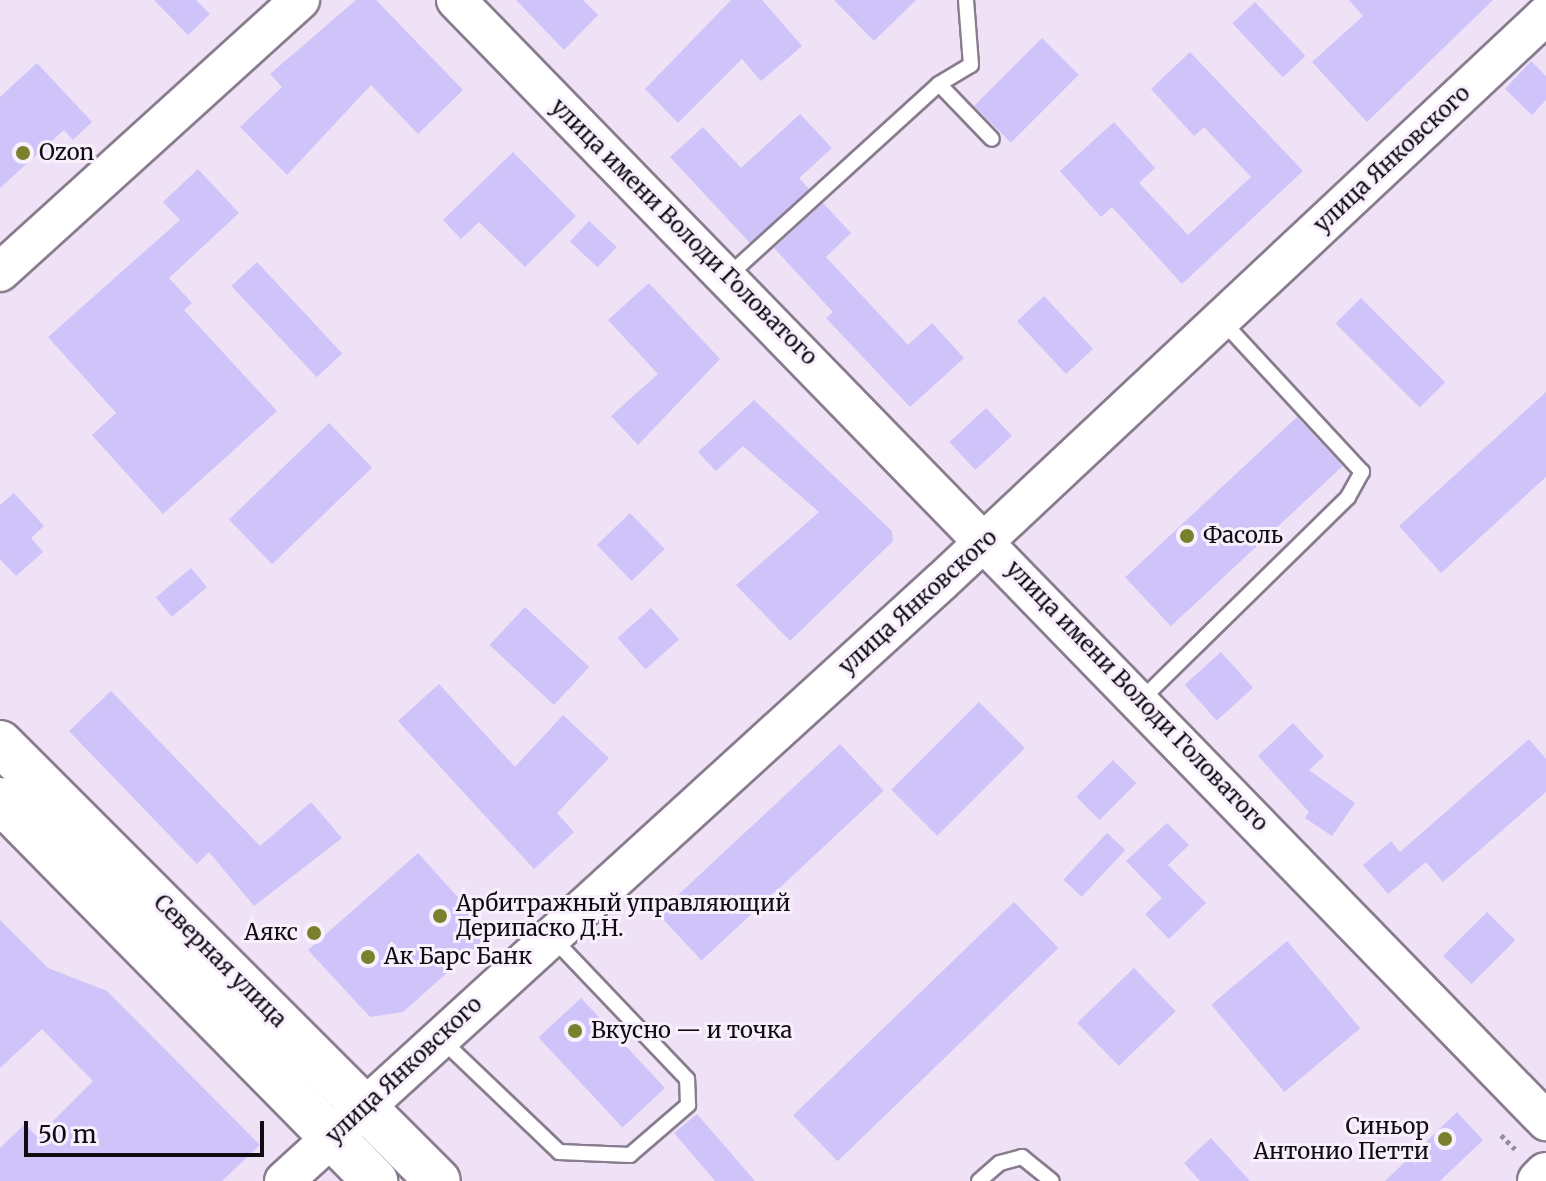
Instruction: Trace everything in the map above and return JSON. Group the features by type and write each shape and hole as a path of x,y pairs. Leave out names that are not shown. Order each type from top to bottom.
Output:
{"main road":[{"name":"Северная улица","path":"0,743 438,1181"},
{"name":"Северная улица","path":"0,800 375,1181"},
{"path":"1539,1181 1546,1174"}],"street":[{"path":"0,272 300,0"},
{"name":"улица имени Володи Головатого","path":"456,0 987,539 1546,1121"},
{"name":"улица Янковского","path":"284,1181 987,539 1546,15"}],"lane":[{"path":"727,276 939,84 971,65 966,0"},
{"path":"939,84 992,139"},
{"path":"1141,701 1348,497 1362,472 1221,320"},
{"path":"439,1037 537,1139 559,1152 587,1158 642,1148 688,1105 687,1079 550,936"},
{"path":"979,1181 1000,1163 1022,1157 1052,1181"}],"building":[{"path":"154,0 196,0 210,14 188,35"},
{"path":"356,0 376,0 463,90 418,134 371,85 287,175 240,127 282,87 270,74"},
{"path":"516,0 583,0 598,15 564,50"},
{"path":"731,0 762,0 802,46 761,81 742,59 678,123 645,89"},
{"path":"834,0 916,0 874,41"},
{"path":"1349,0 1493,0 1367,122 1312,62 1363,16"},
{"path":"1255,2 1305,56 1283,77 1232,23"},
{"path":"1042,38 1079,75 1011,143 974,106"},
{"path":"1190,52 1303,171 1182,284 1112,207 1101,217 1060,171 1114,122 1155,168 1139,183 1188,235 1251,177 1204,127 1194,136 1151,89"},
{"path":"1531,61 1546,76 1546,100 1532,115 1505,89"},
{"path":"37,63 92,122 73,140 64,130 0,188 0,97"},
{"path":"800,114 832,148 799,178 809,189 750,243 670,157 703,127 741,168"},
{"path":"513,152 576,216 525,267 479,222 461,239 443,220"},
{"path":"198,169 239,213 169,278 192,303 184,310 277,411 163,514 92,435 116,413 48,337 180,220 163,202"},
{"path":"823,203 851,233 826,257 908,345 932,323 964,358 910,407 826,318 833,312 774,248"},
{"path":"589,221 617,247 598,267 570,241"},
{"path":"257,262 342,353 317,377 231,286"},
{"path":"649,283 720,359 638,445 611,416 658,374 608,320"},
{"path":"1044,296 1093,349 1066,374 1017,321"},
{"path":"1361,298 1445,382 1420,408 1336,323"},
{"path":"1546,392 1546,477 1441,573 1399,526"},
{"path":"754,400 892,531 893,541 790,641 736,585 819,512 743,446 716,471 698,452"},
{"path":"986,408 1012,436 975,470 949,442"},
{"path":"1297,417 1343,466 1171,626 1125,577"},
{"path":"329,423 372,468 272,564 229,520"},
{"path":"14,493 44,526 31,538 43,552 16,576 0,559 0,505"},
{"path":"630,513 665,549 632,581 597,545"},
{"path":"191,568 207,587 172,617 156,598"},
{"path":"525,607 589,667 554,705 490,645"},
{"path":"651,608 679,639 646,669 618,638"},
{"path":"1221,652 1253,688 1217,720 1185,685"},
{"path":"439,684 515,767 563,715 609,758 557,813 574,832 534,869 398,721"},
{"path":"111,691 260,846 311,802 342,838 254,906 209,852 197,864 69,731"},
{"path":"979,702 1025,748 937,836 891,790"},
{"path":"1293,723 1324,756 1309,770 1355,803 1332,836 1305,818 1309,812 1258,756"},
{"path":"1529,739 1546,759 1546,792 1443,882 1426,862 1388,894 1363,865 1391,841 1400,852"},
{"path":"840,744 884,791 702,961 658,914"},
{"path":"1113,760 1136,783 1100,820 1076,797"},
{"path":"1167,823 1189,845 1168,865 1206,903 1169,939 1145,914 1162,898 1126,861"},
{"path":"1107,833 1125,850 1082,897 1063,880"},
{"path":"418,853 491,934 403,1012 370,1017 308,950"},
{"path":"1014,902 1058,948 838,1161 793,1115"},
{"path":"1487,912 1515,940 1471,984 1443,956"},
{"path":"0,920 48,968 107,991 260,1145 222,1181 0,1181 0,1148 25,1124 37,1137 93,1081 42,1029 0,1068"},
{"path":"1287,941 1360,1028 1284,1092 1211,1005"},
{"path":"1134,968 1176,1011 1119,1066 1077,1023"},
{"path":"581,998 665,1088 622,1128 539,1038"},
{"path":"1457,1112 1483,1140 1440,1181 1385,1181"},
{"path":"697,1114 755,1181 715,1181 674,1133"},
{"path":"1211,1138 1250,1181 1200,1181 1184,1163"}],"place":[{"name":"Ozon","path":"23,153"},
{"name":"Фасоль","path":"1187,536"},
{"name":"Арбитражный управляющий Дерипаско Д.Н.","path":"440,916"},
{"name":"Аякс","path":"314,933"},
{"name":"Ак Барс Банк","path":"368,957"},
{"name":"Вкусно — и точка","path":"575,1031"},
{"name":"Синьор Антонио Петти","path":"1445,1139"}]}
